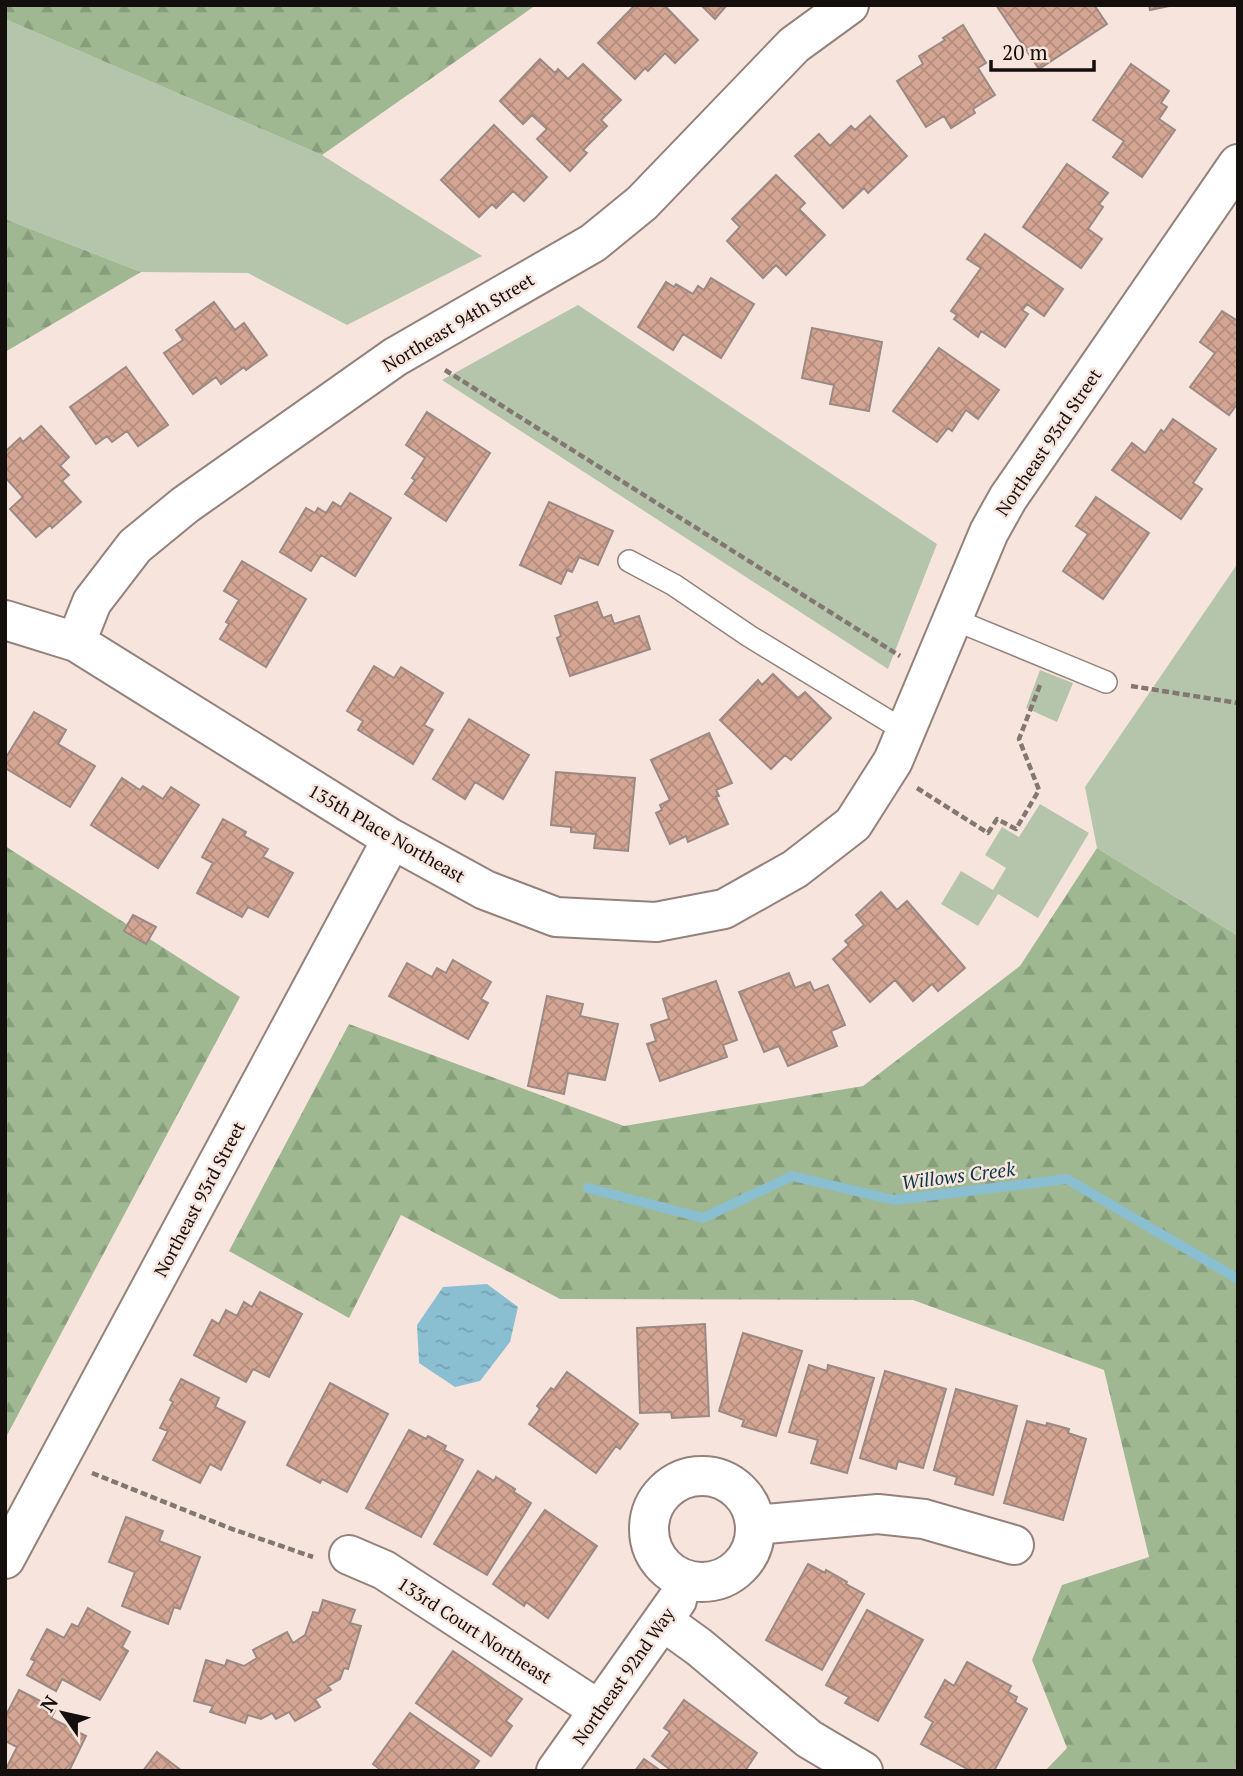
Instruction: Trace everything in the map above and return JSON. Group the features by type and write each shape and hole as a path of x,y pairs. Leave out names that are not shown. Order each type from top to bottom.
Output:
{"street":[{"name":"Northeast 94th Street","path":"76,642 92,601 135,547 185,505 395,357 593,243 642,202 794,45 849,5"},
{"name":"Northeast 93rd Street","path":"795,869 853,824 892,761 989,532 1008,498 1238,164"},
{"name":"135th Place Northeast","path":"5,620 76,642 392,839 485,890 555,917 656,922 724,909 795,869"},
{"name":"Northeast 93rd Street","path":"5,1559 392,839"},
{"path":"691,1476 709,1476 726,1481 741,1492 751,1507 755,1525 754,1541 747,1557 736,1569 722,1578 706,1582 690,1581 673,1574 659,1562 651,1546 648,1528 651,1510 660,1495 674,1483 691,1476"},
{"path":"755,1525 878,1514 924,1519 1014,1545"},
{"name":"133rd Court Northeast","path":"349,1555 384,1570 599,1710"},
{"name":"Northeast 92nd Way","path":"556,1771 690,1581"},
{"path":"663,1621 699,1647 809,1739 863,1771"}],"lane":[{"path":"629,561 674,585 749,636 905,731"},
{"path":"953,619 1106,682"}],"path":[{"path":"439,365 906,660"},
{"path":"1106,682 1238,703"},
{"path":"916,787 988,833 997,819 1016,829 1039,790 1019,739 1028,716"},
{"path":"59,1460 232,1529 317,1558 349,1555"}],"green space":[{"path":"5,5 536,5 322,155 5,19"},
{"path":"5,19 322,155 482,256 347,325 248,273 141,272 5,219"},
{"path":"5,219 141,272 5,352"},
{"path":"578,305 937,544 888,669 442,380"},
{"path":"1238,563 1238,936 1097,848 1085,787"},
{"path":"1040,670 1073,683 1057,722 1026,708"},
{"path":"1040,804 1089,833 1038,918 998,894 978,926 941,904 961,871 993,890 1006,868 985,855 1002,827 1019,837"},
{"path":"5,846 240,997 5,1439"},
{"path":"1097,848 1238,936 1238,1771 1045,1771 1067,1748 1032,1660 1062,1585 1149,1557 1104,1370 913,1300 560,1299 401,1215 349,1318 229,1251 349,1024 624,1126 863,1086 1020,966"}],"water":[{"path":"487,1284 518,1307 510,1342 480,1381 455,1387 419,1363 417,1325 443,1287"}],"building":[{"path":"635,5 664,5 698,40 675,63 665,53 648,71 645,68 635,79 598,43"},
{"path":"701,5 727,5 715,19"},
{"path":"996,5 1094,5 1107,24 1039,69"},
{"path":"1149,5 1174,5 1150,10"},
{"path":"963,25 986,63 978,68 995,95 973,109 975,113 951,128 944,116 926,127 897,81 923,64 919,56"},
{"path":"540,59 555,73 558,69 568,79 583,64 621,100 601,120 607,126 583,150 587,153 570,171 537,139 547,129 532,115 523,124 500,101"},
{"path":"1131,64 1169,91 1161,103 1167,107 1159,119 1175,130 1142,177 1113,157 1124,141 1093,120"},
{"path":"870,116 907,156 868,193 864,188 843,208 795,156 819,134 830,146 851,126 855,130"},
{"path":"494,125 547,177 524,201 513,191 496,208 492,204 479,217 441,180"},
{"path":"1067,164 1108,193 1099,204 1103,207 1088,229 1102,239 1081,268 1023,227"},
{"path":"776,175 805,203 799,209 825,235 786,275 776,265 763,278 727,241 740,227 732,219"},
{"path":"985,234 1063,289 1044,316 1027,304 1022,310 1028,314 1005,347 981,331 978,337 954,319 957,315 951,311 981,268 967,259"},
{"path":"711,278 754,304 721,358 683,334 673,350 638,327 666,282 674,287 676,284 693,294 698,286 704,290"},
{"path":"214,302 235,330 244,323 267,355 246,370 244,367 221,384 216,377 193,394 164,353 183,340 176,330"},
{"path":"1222,311 1238,321 1238,403 1229,415 1190,387 1215,353 1200,342"},
{"path":"812,328 882,342 869,411 830,404 834,385 802,378"},
{"path":"939,348 999,390 978,419 966,410 952,431 948,428 937,442 893,411"},
{"path":"126,367 168,425 138,446 127,431 112,442 107,436 96,444 70,407"},
{"path":"427,412 490,453 446,521 405,494 425,458 406,445"},
{"path":"1173,419 1216,449 1193,483 1202,489 1181,519 1112,470 1132,443 1145,453 1161,430 1164,432"},
{"path":"41,426 69,457 60,466 69,475 62,481 81,502 52,528 50,525 36,537 10,509 23,497 5,477 5,452 20,438 23,442"},
{"path":"350,493 391,518 355,576 321,555 311,571 280,552 306,508 315,513 318,508 326,513 333,502 341,507"},
{"path":"1096,497 1149,533 1103,599 1063,571 1088,534 1076,526"},
{"path":"549,502 613,531 598,565 579,557 572,572 567,570 561,584 520,565"},
{"path":"242,561 306,599 266,667 220,639 239,600 224,591"},
{"path":"597,602 603,618 611,615 614,624 639,616 650,649 570,676 557,638 561,636 555,616"},
{"path":"374,666 394,678 401,667 443,693 424,725 433,730 413,764 358,730 363,721 347,711"},
{"path":"773,674 798,698 805,692 831,718 791,760 785,755 771,769 720,720 758,680 762,685"},
{"path":"34,712 66,730 58,744 95,766 70,807 5,768 5,759"},
{"path":"469,719 529,755 503,799 475,782 465,799 433,779"},
{"path":"709,733 732,783 716,790 719,796 716,797 728,824 688,842 686,836 670,844 656,813 662,810 660,805 670,800 651,760"},
{"path":"556,772 635,778 628,851 594,848 596,834 571,832 571,827 551,825"},
{"path":"122,778 140,790 143,786 163,799 171,787 199,805 158,868 91,825"},
{"path":"223,819 246,832 244,836 268,849 263,857 293,873 268,917 248,907 242,917 197,893 213,863 202,857"},
{"path":"881,892 897,910 907,901 965,968 938,991 932,984 913,1001 895,980 870,1002 833,959 849,945 845,941 864,925 856,915"},
{"path":"133,915 156,927 146,944 124,931"},
{"path":"453,960 491,982 481,999 488,1003 468,1039 389,996 407,963 432,977 437,968 446,973"},
{"path":"789,973 795,988 810,982 814,991 828,985 845,1025 831,1031 837,1046 788,1066 779,1046 764,1052 739,992"},
{"path":"716,981 737,1040 723,1045 727,1057 660,1081 647,1044 656,1041 651,1025 669,1019 663,999"},
{"path":"547,996 583,1004 580,1016 618,1024 605,1080 568,1073 564,1094 528,1086"},
{"path":"260,1292 302,1314 269,1377 253,1369 246,1382 194,1355 212,1320 219,1324 226,1310 237,1316 244,1302 252,1307"},
{"path":"705,1324 709,1416 672,1418 671,1412 640,1413 637,1328"},
{"path":"743,1333 802,1351 776,1436 742,1426 744,1420 719,1411"},
{"path":"809,1365 827,1371 828,1365 874,1378 847,1473 811,1463 818,1440 789,1432"},
{"path":"885,1371 946,1389 923,1468 898,1461 896,1469 860,1458"},
{"path":"567,1372 638,1424 620,1449 616,1446 596,1473 529,1424 540,1409 537,1406 551,1388 554,1390"},
{"path":"181,1379 219,1398 215,1407 245,1422 221,1470 210,1464 200,1483 153,1460 168,1431 160,1428"},
{"path":"330,1383 388,1414 347,1492 322,1479 320,1483 287,1465"},
{"path":"956,1389 1017,1406 993,1495 955,1484 957,1477 934,1470"},
{"path":"1027,1421 1069,1429 1068,1433 1086,1439 1063,1520 1004,1503"},
{"path":"409,1430 446,1446 444,1450 463,1460 421,1537 366,1508"},
{"path":"478,1471 494,1481 496,1477 531,1503 487,1575 434,1544"},
{"path":"545,1510 597,1546 548,1618 526,1602 524,1606 493,1584"},
{"path":"126,1517 163,1531 159,1541 200,1557 180,1609 174,1607 168,1624 122,1606 135,1572 109,1562"},
{"path":"808,1564 825,1573 826,1570 864,1594 822,1670 766,1640"},
{"path":"323,1600 355,1610 350,1623 361,1626 348,1669 344,1668 340,1679 328,1686 331,1690 315,1699 320,1707 295,1721 289,1712 276,1719 272,1713 261,1719 248,1715 245,1723 210,1712 213,1706 194,1701 206,1660 225,1666 227,1660 244,1666 257,1658 253,1650 287,1632 293,1643 305,1635 313,1612 319,1613"},
{"path":"88,1608 130,1632 122,1647 128,1651 100,1700 62,1679 56,1691 27,1675 35,1661 31,1659 47,1629 64,1638 72,1624 78,1627"},
{"path":"867,1610 923,1640 878,1721 845,1703 849,1697 826,1685"},
{"path":"453,1651 522,1699 506,1721 512,1726 491,1756 416,1703"},
{"path":"967,1662 1011,1686 1008,1692 1017,1697 1015,1702 1027,1709 994,1771 971,1771 921,1744 933,1722 925,1717 945,1680 954,1686"},
{"path":"19,1690 56,1709 51,1718 86,1736 69,1771 5,1771 17,1747 5,1741 5,1717"},
{"path":"684,1700 757,1753 745,1771 672,1771 652,1756 670,1732 664,1728"},
{"path":"410,1713 479,1761 472,1771 382,1771 373,1764"},
{"path":"157,1752 182,1771 143,1771"},
{"path":"644,1759 661,1771 635,1771"}],"waterway":[{"name":"Willows Creek","path":"588,1188 703,1218 792,1176 894,1200 1067,1179 1238,1279"}]}
